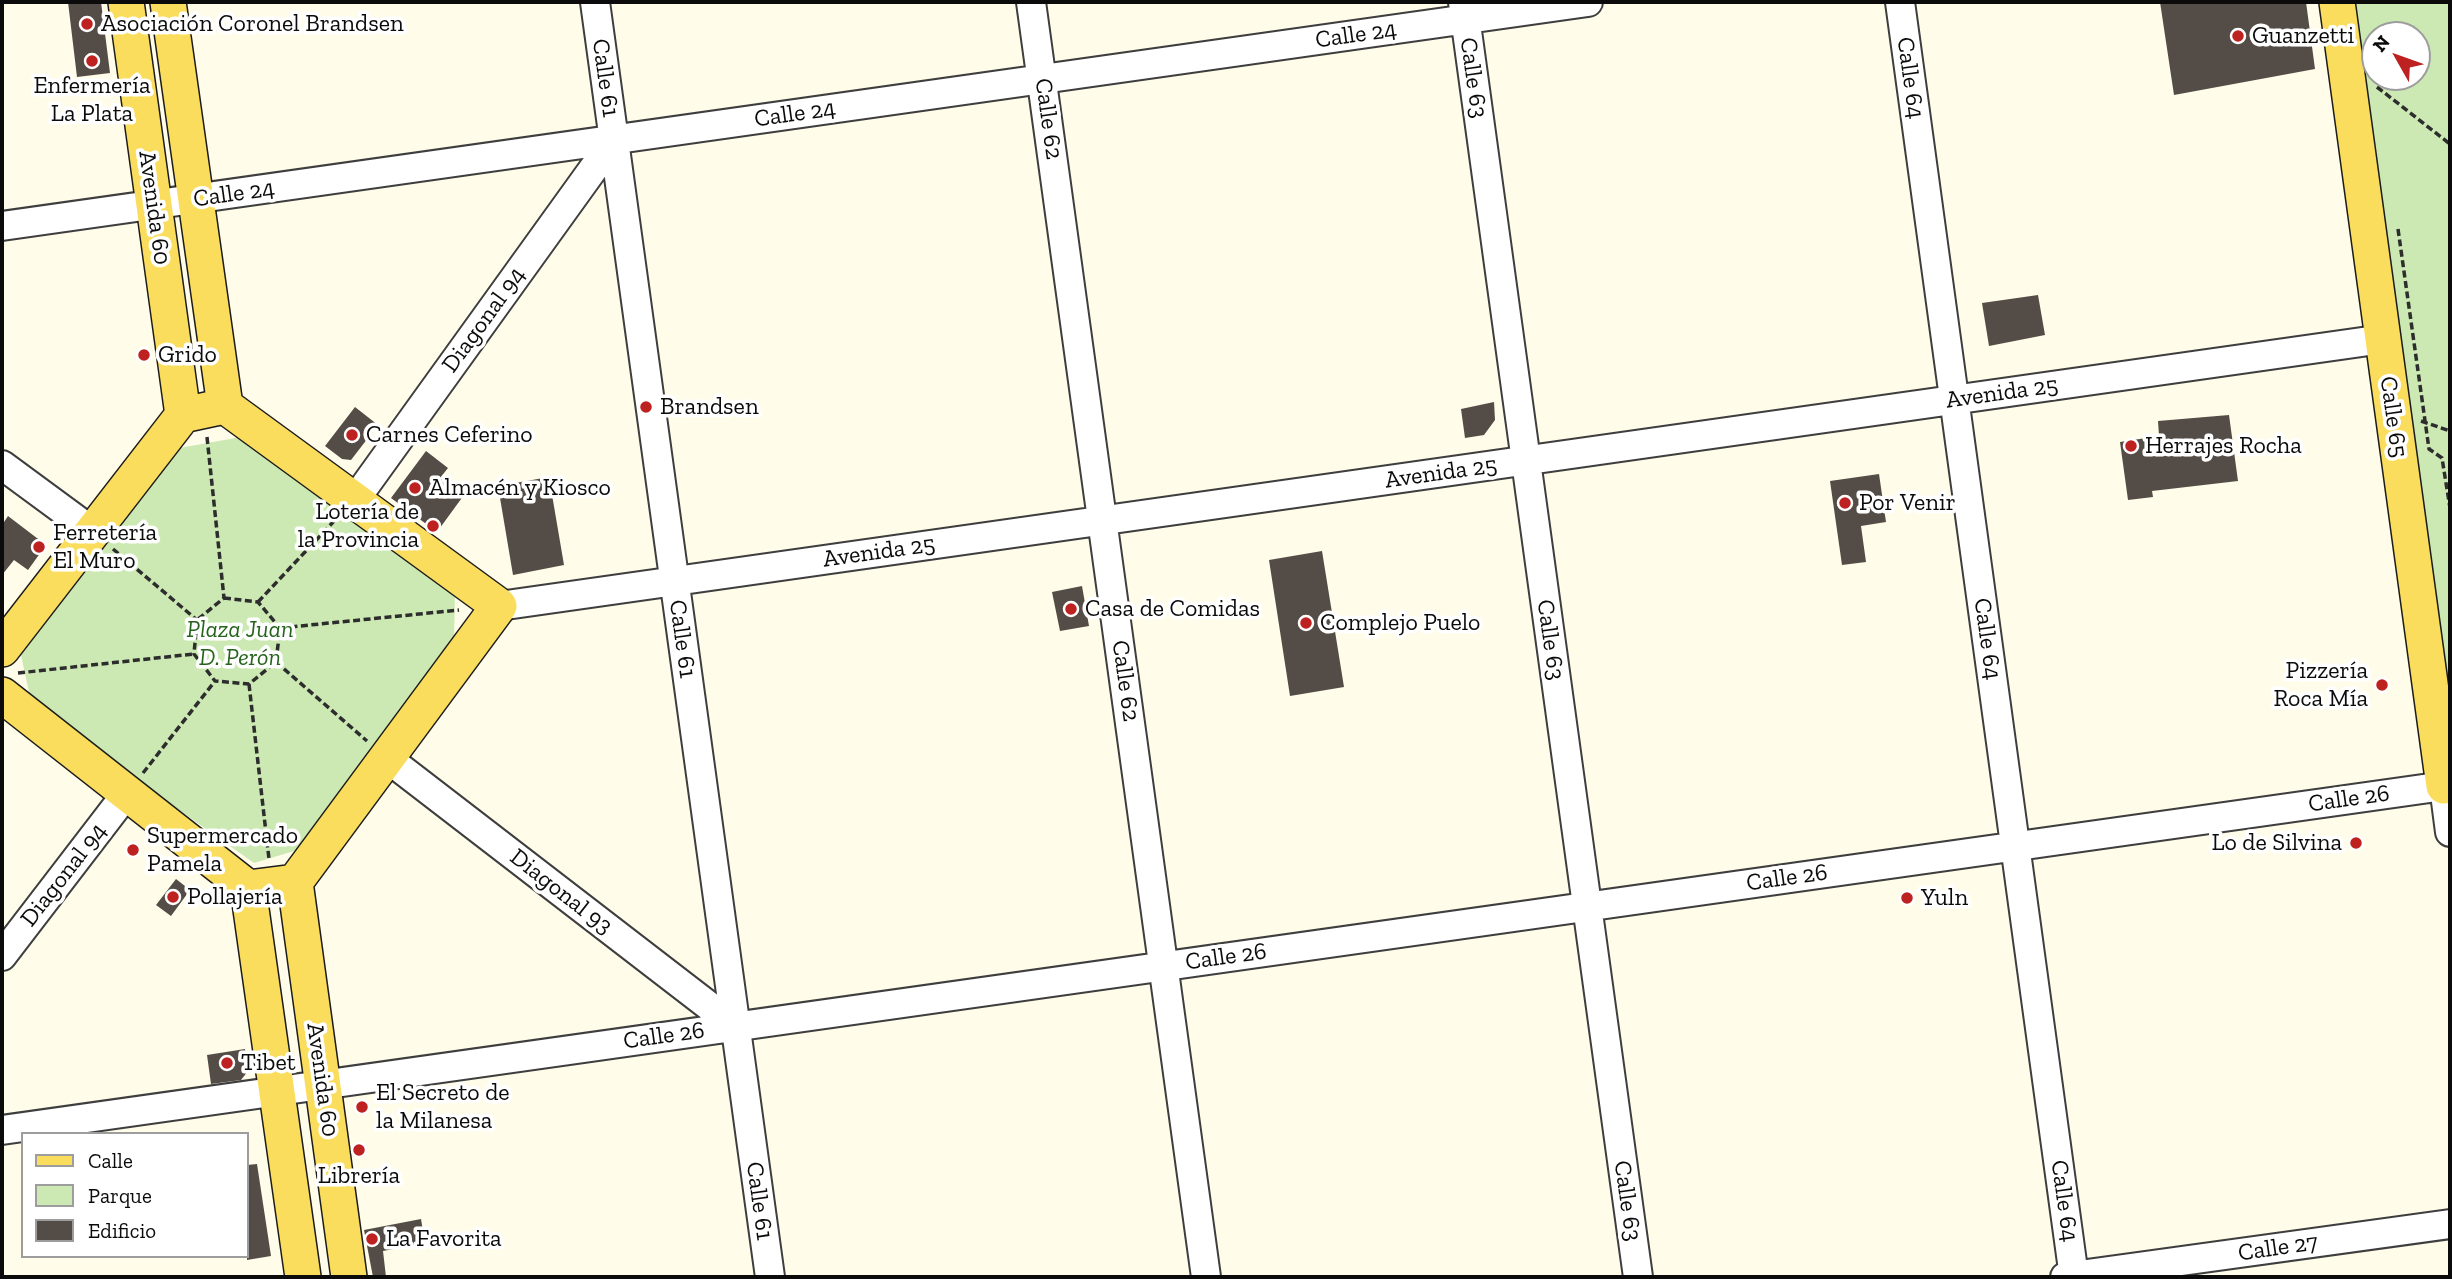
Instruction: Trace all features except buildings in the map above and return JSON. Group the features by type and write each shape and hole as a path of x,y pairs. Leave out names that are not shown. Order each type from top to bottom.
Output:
{"main road":[{"name":"Avenida 60","path":"126,2 154,205 204,410"},
{"name":"Avenida 60","path":"168,2 195,199 204,410"},
{"name":"Calle 65","path":"2337,2 2447,785"},
{"path":"204,410 354,501 499,606 387,758 272,885 127,793 6,673 93,532 204,410"},
{"name":"Avenida 60","path":"272,885 323,1085 349,1277"},
{"name":"Avenida 60","path":"272,885 277,1091 303,1277"}],"street":[{"name":"Calle 61","path":"595,2 770,1277"},
{"name":"Calle 62","path":"1031,2 1206,1277"},
{"name":"Calle 24","path":"2,226 1042,79 1464,10 1588,2"},
{"name":"Calle 64","path":"1900,2 2071,1277"},
{"name":"Calle 63","path":"1464,10 1638,1277"},
{"name":"Diagonal 94","path":"354,501 614,140"},
{"name":"Avenida 25","path":"499,606 2383,339"},
{"path":"2,465 93,532"},
{"name":"Diagonal 93","path":"387,758 735,1026"},
{"name":"Calle 65","path":"2447,785 2450,832"},
{"name":"Calle 26","path":"2,1130 2447,785"},
{"name":"Diagonal 94","path":"2,956 127,793"},
{"name":"Calle 27","path":"2071,1277 2450,1224"}],"path":[{"path":"2378,91 2380,101"},
{"path":"2382,91 2450,144"},
{"path":"2397,222 2429,449 2442,458 2450,508"},
{"path":"204,410 224,598"},
{"path":"258,602 354,501"},
{"path":"93,532 197,620"},
{"path":"224,598 258,602 280,628 276,663 249,684 215,681 194,654 197,620 224,598"},
{"path":"280,628 499,606"},
{"path":"6,673 194,654"},
{"path":"276,663 387,758"},
{"path":"127,793 215,681"},
{"path":"249,684 272,885"}],"green space":[{"path":"2352,2 2450,2 2450,728 2364,91 2431,91 2431,21 2361,21 2361,69"},
{"name":"Plaza Juan D. Perón","path":"241,437 455,589 454,642 304,848 254,863 32,706 19,646 174,449"}],"place":[{"name":"Asociación Coronel Brandsen","path":"87,24"},
{"name":"Guanzetti","path":"2238,36"},
{"name":"Enfermería La Plata","path":"92,61"},
{"name":"Grido","path":"144,355"},
{"name":"Brandsen","path":"646,407"},
{"name":"Carnes Ceferino","path":"352,435"},
{"name":"Herrajes Rocha","path":"2131,446"},
{"name":"Almacén y Kiosco","path":"415,488"},
{"name":"Por Venir","path":"1845,503"},
{"name":"Lotería de la Provincia","path":"433,526"},
{"name":"Ferretería El Muro","path":"39,547"},
{"name":"Casa de Comidas","path":"1071,609"},
{"name":"Complejo Puelo","path":"1306,623"},
{"name":"Pizzería Roca Mía","path":"2382,685"},
{"name":"Lo de Silvina","path":"2356,843"},
{"name":"Supermercado Pamela","path":"133,850"},
{"name":"Pollajería","path":"173,897"},
{"name":"Yuln","path":"1907,898"},
{"name":"Tibet","path":"227,1063"},
{"name":"El Secreto de la Milanesa","path":"362,1107"},
{"name":"Librería","path":"359,1150"},
{"name":"La Favorita","path":"372,1239"}]}
